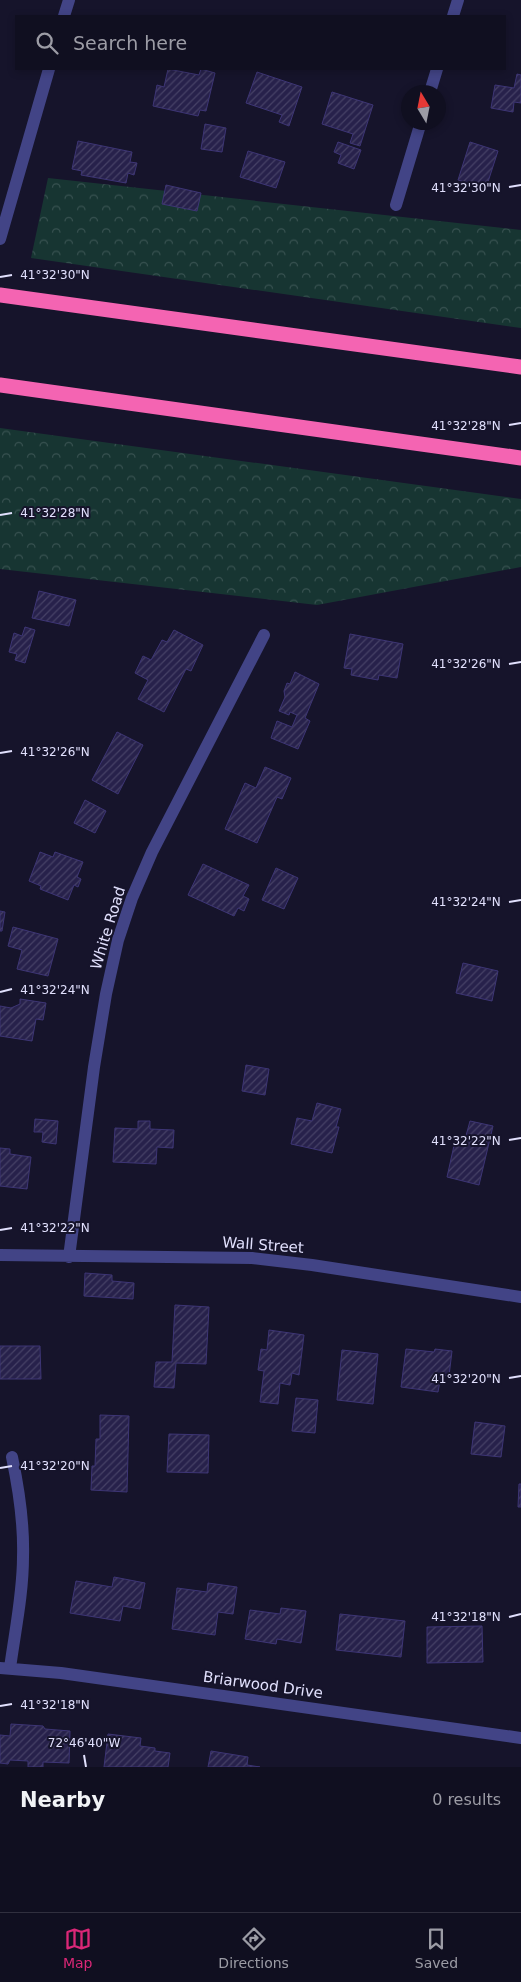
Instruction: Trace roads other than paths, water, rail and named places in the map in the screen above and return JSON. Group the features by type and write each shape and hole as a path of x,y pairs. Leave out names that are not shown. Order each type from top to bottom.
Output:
{"highway":[{"path":"0,295 521,367"},
{"path":"0,385 521,458"}],"street":[{"path":"64,15 69,0"},
{"path":"453,15 458,0"},
{"path":"1,236 49,70"},
{"path":"432,85 437,70"},
{"path":"396,205 419,130"},
{"name":"White Road","path":"69,1257 94,1067 106,994 118,940 132,898 152,852 264,635"},
{"name":"Wall Street","path":"0,1255 252,1258 321,1266 521,1297"},
{"path":"5,1668 24,1557 22,1521 12,1457"},
{"name":"Briarwood Drive","path":"5,1668 61,1673 521,1738"}]}
